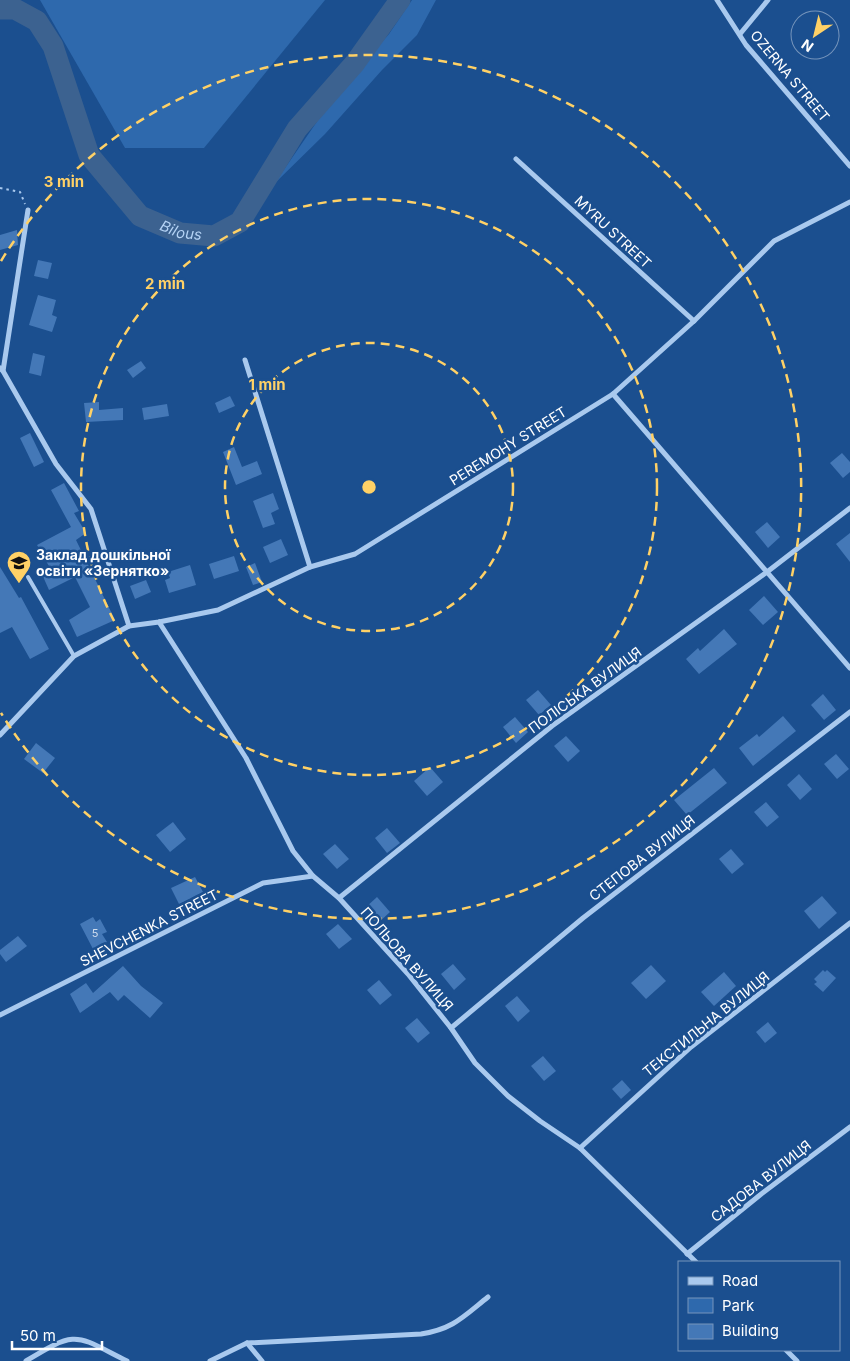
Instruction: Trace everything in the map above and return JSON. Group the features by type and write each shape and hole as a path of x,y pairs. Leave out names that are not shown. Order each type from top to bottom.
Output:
{"street":[{"path":"717,0 740,34"},
{"name":"OZERNA STREET","path":"768,0 740,34 746,45 850,166"},
{"name":"MYRU STREET","path":"516,158 694,322"},
{"name":"PEREMOHY STREET","path":"0,735 74,656 130,626 218,610 310,567 354,554 613,394 694,322 774,241 850,202"},
{"path":"28,210 2,369 56,464 92,509 130,626"},
{"path":"245,360 310,567"},
{"path":"613,394 850,668"},
{"name":"ПОЛІСЬКА ВУЛИЦЯ","path":"339,898 552,726 767,572 850,508"},
{"name":"ПОЛЬОВА ВУЛИЦЯ","path":"159,622 246,758 294,850 312,876 339,898 408,974 451,1028 475,1063 508,1096 540,1121 580,1148 695,1261"},
{"name":"СТЕПОВА ВУЛИЦЯ","path":"451,1028 582,918 850,712"},
{"name":"SHEVCHENKA STREET","path":"0,1015 263,884 312,876"},
{"name":"ТЕКСТИЛЬНА ВУЛИЦЯ","path":"580,1148 691,1047 850,923"},
{"name":"САДОВА ВУЛИЦЯ","path":"687,1254 760,1195 850,1127"},
{"path":"210,1361 247,1343 421,1334 441,1331 455,1324 488,1297"},
{"path":"26,1361 67,1338 81,1339 127,1361"},
{"path":"247,1343 262,1361"},
{"path":"787,1351 798,1361"}],"lane":[{"path":"28,577 74,656"}],"path":[{"path":"0,188 20,192 28,210"}],"green space":[{"path":"40,0 325,0 204,148 125,148"},
{"path":"412,0 436,0 417,35 382,70 325,134 274,184 336,94 389,34"}],"building":[{"path":"17,230 18,245 0,250 0,235"},
{"path":"38,260 52,263 48,279 34,276"},
{"path":"38,295 56,300 52,315 57,317 52,332 29,325"},
{"path":"33,353 45,356 41,376 29,373"},
{"path":"141,361 146,368 133,378 127,370"},
{"path":"230,396 235,406 219,413 215,403"},
{"path":"99,402 99,410 123,408 123,420 86,422 84,403"},
{"path":"167,404 169,416 144,420 142,408"},
{"path":"30,433 44,462 34,467 20,438"},
{"path":"234,447 242,467 257,461 262,474 236,485 223,452"},
{"path":"842,453 850,462 850,472 843,478 830,463"},
{"path":"64,483 79,511 74,513 86,533 76,540 115,620 77,637 69,620 90,607 75,577 49,590 41,572 50,568 37,545 71,527 51,490"},
{"path":"273,493 279,509 271,513 275,524 263,528 253,501"},
{"path":"767,522 780,537 768,548 755,532"},
{"path":"850,533 850,562 836,544"},
{"path":"281,539 288,555 270,563 263,547"},
{"path":"234,556 239,571 214,579 209,564"},
{"path":"255,563 262,582 253,585 246,567"},
{"path":"190,565 196,585 169,593 165,580 170,578 168,572"},
{"path":"0,567 19,598 21,597 49,649 30,659 12,627 0,633"},
{"path":"146,580 151,592 135,599 130,586"},
{"path":"764,596 778,612 763,625 749,610"},
{"path":"724,629 737,644 699,674 686,659 698,648 700,651"},
{"path":"538,690 551,705 539,715 526,700"},
{"path":"823,694 836,710 824,720 811,705"},
{"path":"783,716 796,731 753,766 739,748 757,734 759,737"},
{"path":"515,717 528,732 516,743 503,727"},
{"path":"566,736 580,751 568,762 554,746"},
{"path":"36,743 55,758 43,773 24,759"},
{"path":"836,754 849,769 837,779 824,764"},
{"path":"430,767 443,782 427,796 414,781"},
{"path":"714,768 727,783 687,815 674,800"},
{"path":"799,774 812,789 800,800 787,785"},
{"path":"766,802 779,817 767,827 754,812"},
{"path":"173,822 186,839 170,852 156,835"},
{"path":"387,828 400,843 387,853 375,838"},
{"path":"335,844 349,859 337,869 323,854"},
{"path":"731,849 744,864 732,874 719,859"},
{"path":"195,877 203,892 179,904 171,888"},
{"path":"822,896 837,913 819,929 804,911"},
{"path":"377,897 390,912 378,923 365,908"},
{"path":"93,917 96,922 100,919 107,932 102,934 107,942 93,949 80,924"},
{"path":"338,924 352,939 339,949 326,934"},
{"path":"18,936 27,946 6,962 0,954 0,950"},
{"path":"453,964 466,979 454,990 441,974"},
{"path":"651,965 666,981 646,999 631,983"},
{"path":"123,966 141,986 163,1003 150,1018 124,995 118,1001 110,992 80,1013 70,994 86,983 93,993"},
{"path":"823,970 825,972 827,970 836,978 823,992 814,984 817,982 814,979"},
{"path":"724,972 736,986 714,1006 701,992"},
{"path":"379,980 392,995 380,1005 367,990"},
{"path":"517,996 530,1011 518,1022 505,1006"},
{"path":"417,1018 430,1033 418,1043 405,1028"},
{"path":"768,1022 777,1033 765,1043 756,1032"},
{"path":"543,1056 556,1071 544,1081 531,1066"},
{"path":"622,1080 631,1090 621,1099 612,1089"}],"waterway":[{"name":"Bilous","path":"0,9 15,9 37,21 53,46 89,155 140,216 180,233 214,236 240,222 297,129 355,63 400,0"}],"place":[{"name":"Заклад дошкільної освіти «Зернятко»","path":"19,584"}]}
